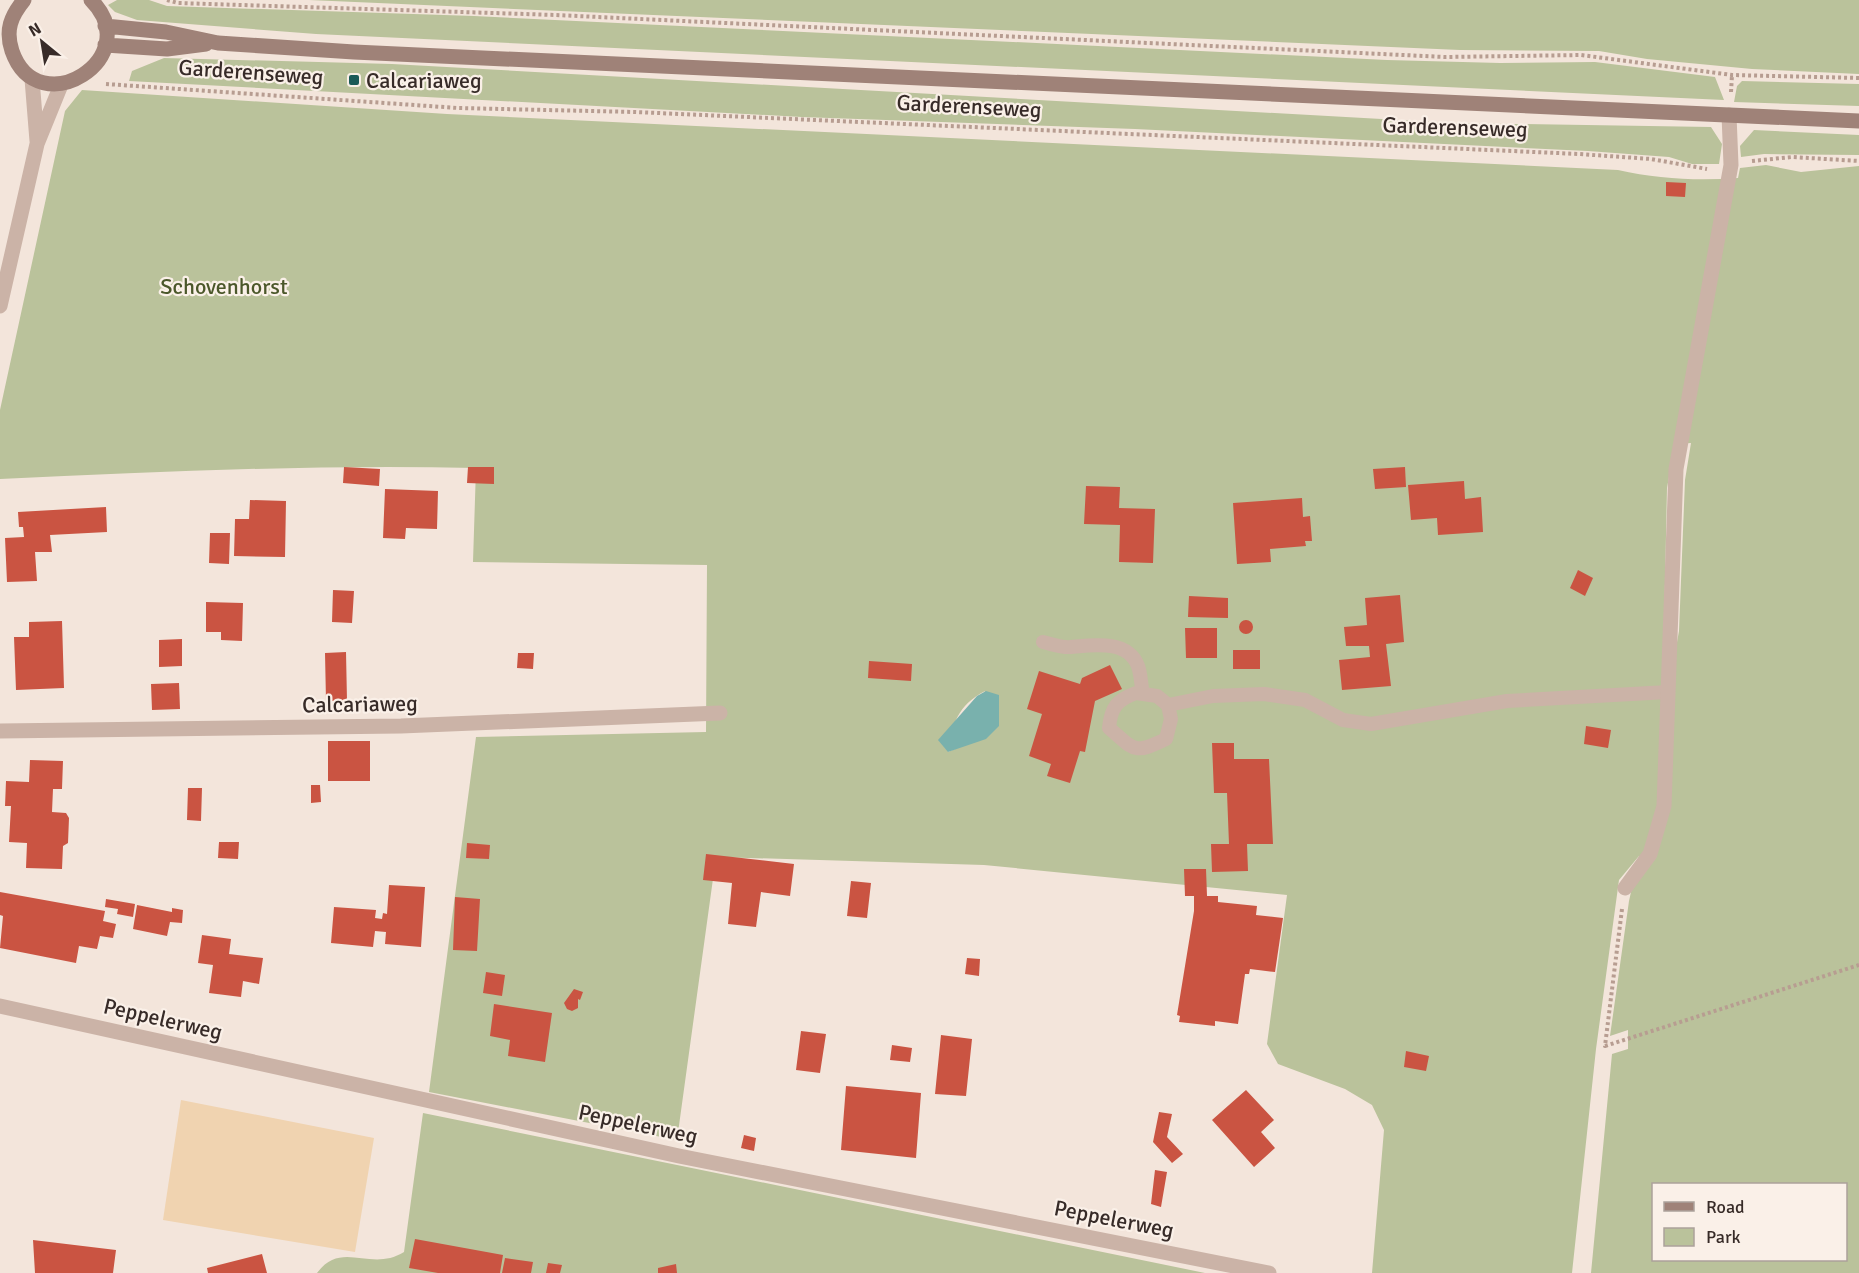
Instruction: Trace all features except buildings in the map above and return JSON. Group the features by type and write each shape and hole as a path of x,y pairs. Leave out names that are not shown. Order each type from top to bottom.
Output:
{"main road":[{"path":"24,0 6,15 4,36 14,55 32,79 61,85 76,80 95,66 105,45 105,26 102,14 91,0"},
{"name":"Garderenseweg","path":"105,26 166,32 218,42 354,52 1859,121"},
{"name":"Garderenseweg","path":"105,45 167,49 218,42"}],"street":[{"path":"32,79 37,144"},
{"path":"0,306 37,144 61,85"},
{"path":"1625,888 1650,854 1664,806 1676,469 1731,165 1729,115"},
{"name":"Calcariaweg","path":"0,731 401,726 720,713"},
{"name":"Peppelerweg","path":"0,1006 668,1154 1269,1273"}],"lane":[{"path":"1043,642 1069,648 1088,644 1110,645 1128,653 1137,664 1143,694"},
{"path":"1168,705 1213,696 1264,694 1305,700 1344,720 1371,724 1507,701 1668,692"},
{"path":"1136,693 1157,696 1168,705 1171,719 1166,739 1142,750 1133,748 1109,728 1110,713 1118,700 1136,693"}],"path":[{"path":"167,0 178,3 277,4 556,15 1445,57 1581,55 1724,74 1859,78"},
{"name":"Garderenseweg","path":"76,80 139,88 458,108 634,112 1579,154 1651,159 1702,170 1792,157 1859,161"},
{"path":"1625,888 1605,1046 1859,965"}],"green space":[{"path":"117,0 149,0 167,6 474,16 1387,60 1500,63 1595,62 1715,77 1724,100 316,34 137,20 115,12 108,5"},
{"path":"309,0 1859,0 1859,74 1752,69 1647,59 1599,51 1460,50"},
{"path":"164,58 392,64 1453,123 1711,127 1722,144 1719,164 1692,164 1669,157 1588,151 1135,129 802,117 129,81 132,71"},
{"path":"1742,81 1859,84 1859,106 1734,102 1737,86"},
{"name":"Schovenhorst","path":"82,90 447,114 1618,170 1693,179 1738,178 1740,168 1766,165 1801,172 1859,166 1859,1273 1591,1273 1612,1054 1628,1049 1628,1030 1610,1036 1629,901 1639,856 1619,880 1596,1049 1572,1273 1372,1273 1384,1130 1372,1105 1345,1089 1278,1064 1267,1044 1287,895 984,865 716,857 677,1140 429,1092 476,737 706,732 707,565 473,562 476,468 297,468 0,479 0,410 65,111","holes":["1691,443 1685,480 1679,631 1662,726 1667,488 1675,444","985,691 955,749 948,752 952,732 962,709"]},
{"path":"1754,130 1859,135 1859,155 1764,154 1741,157 1740,146"},
{"path":"423,1113 1205,1273 317,1273 336,1258 392,1258 404,1252"}],"sand":[{"path":"181,1100 374,1138 355,1252 163,1220"}],"water":[{"path":"986,691 999,695 999,726 986,739 948,752 938,740 977,696"}],"place":[{"name":"Calcariaweg","path":"354,80"}]}
